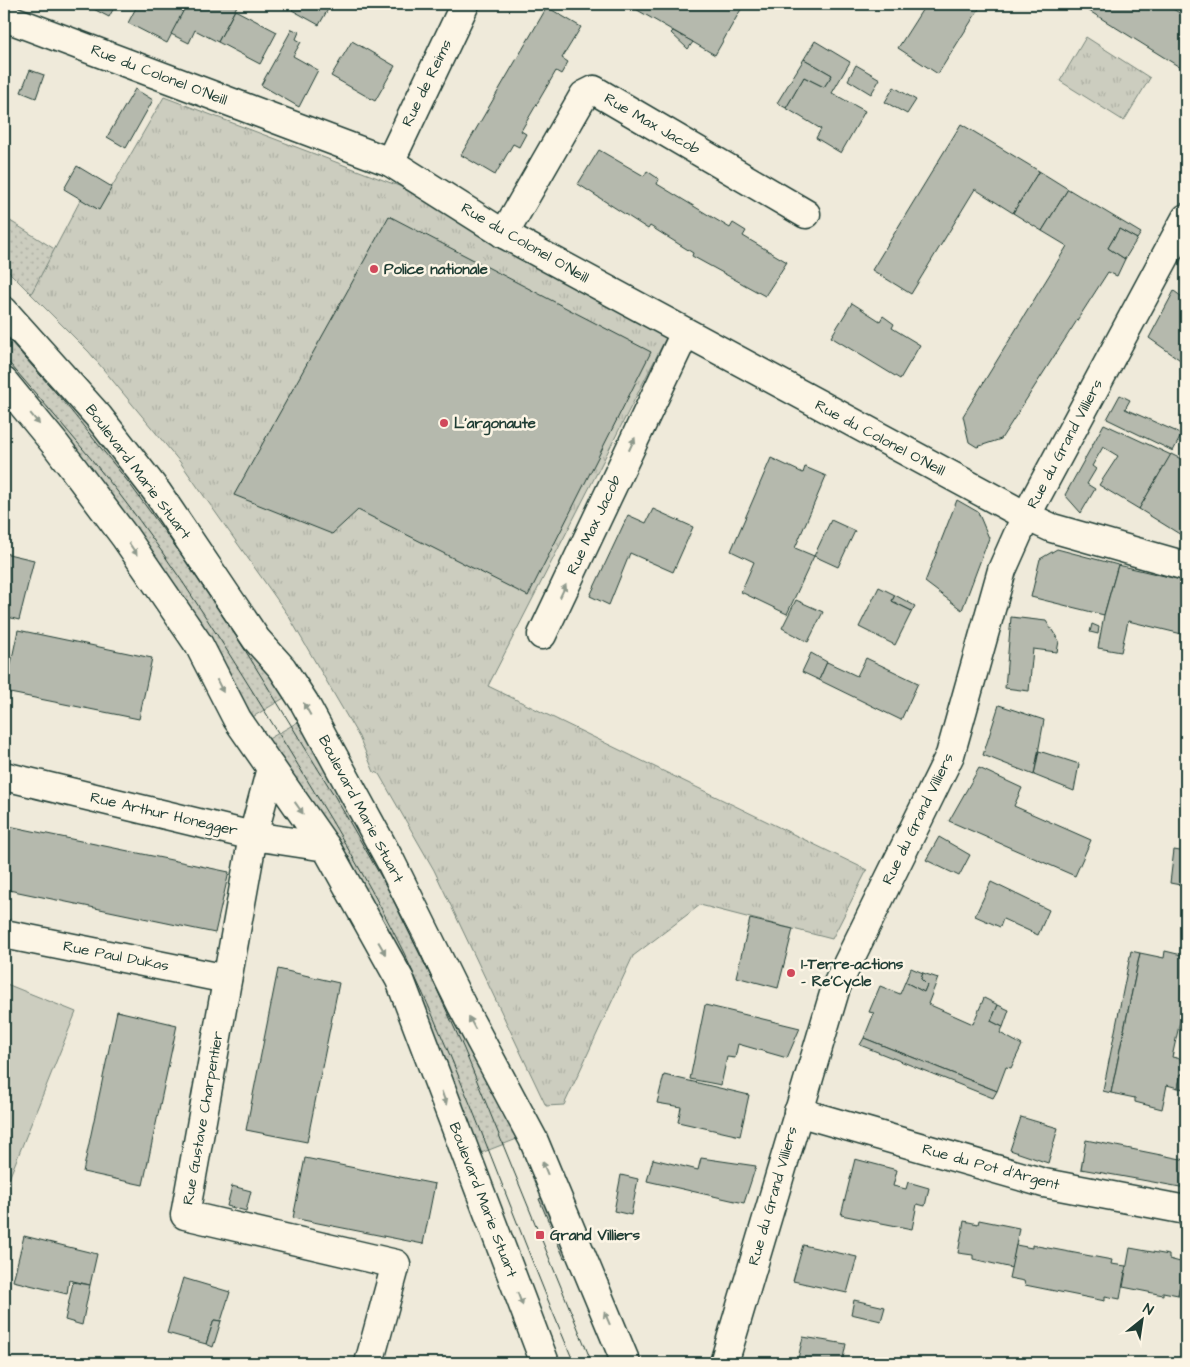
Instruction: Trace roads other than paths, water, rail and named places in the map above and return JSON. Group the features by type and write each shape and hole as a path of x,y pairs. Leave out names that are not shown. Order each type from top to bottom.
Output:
{"street":[{"name":"Rue de Reims","path":"390,162 465,4"},
{"name":"Rue du Colonel O'Neill","path":"4,17 390,162 504,234 1026,516 1052,528 1186,566"},
{"name":"Rue Max Jacob","path":"504,234 584,95 594,90 806,214"},
{"name":"Rue du Grand Villiers","path":"724,1361 836,987 950,755 1002,570 1026,516 1186,218"},
{"name":"Boulevard Marie Stuart","path":"4,311 98,416 157,492 256,639 282,668 304,702 392,862 462,1006 533,1140 626,1363"},
{"name":"Rue Max Jacob","path":"542,635 685,333"},
{"name":"Boulevard Marie Stuart","path":"4,382 55,444 125,537 199,645 237,719 326,847 400,980 545,1363"},
{"name":"Rue Gustave Charpentier","path":"271,768 253,836 185,1215 396,1264 369,1363"},
{"name":"Rue Arthur Honegger","path":"4,776 253,836 326,847"},
{"name":"Rue Paul Dukas","path":"4,934 227,979"},
{"name":"Rue du Pot d'Argent","path":"798,1112 1044,1183 1186,1210"}],"tram line":[{"path":"4,334 64,402 129,483 186,561 237,637 334,795 383,880 414,939 464,1049 592,1363"},
{"path":"4,357 103,474 161,551 243,676 361,871 390,925 427,1003 471,1105 574,1363"}],"place":[{"name":"Police nationale","path":"374,269"},
{"name":"L'argonaute","path":"444,423"},
{"name":"1-Terre-actions - Re'Cycle","path":"791,973"},
{"name":"Grand Villiers","path":"540,1235"}]}
